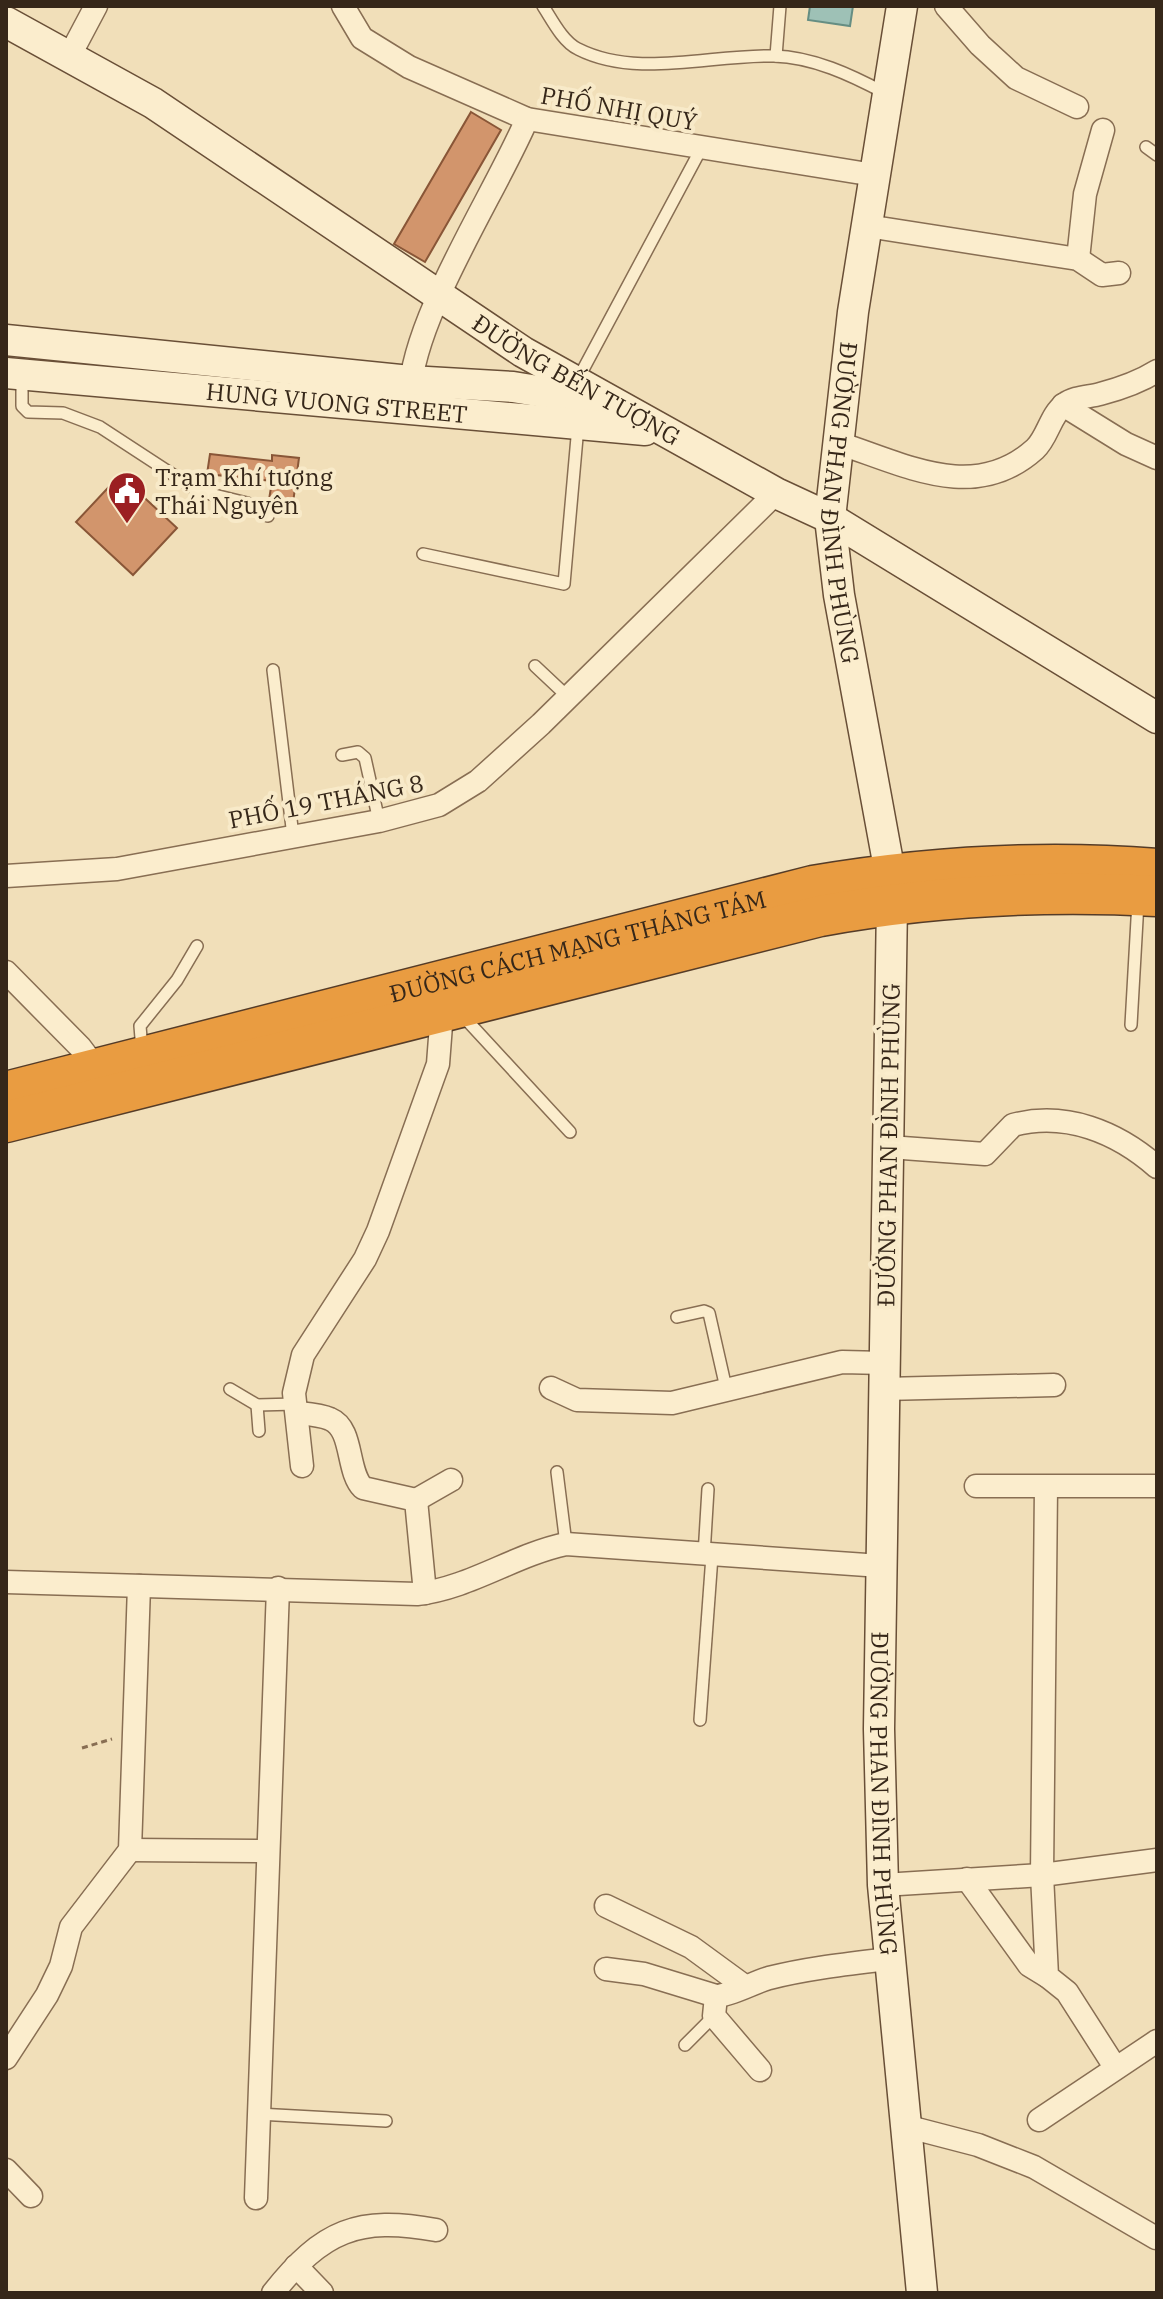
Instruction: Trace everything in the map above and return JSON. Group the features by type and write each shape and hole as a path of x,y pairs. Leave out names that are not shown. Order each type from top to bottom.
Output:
{"highway":[{"name":"ĐƯỜNG CÁCH MẠNG THÁNG TÁM","path":"6,1122 104,1082 813,886 1101,893 1151,887"},
{"name":"ĐƯỜNG CÁCH MẠNG THÁNG TÁM","path":"148,1071 449,1010 820,916 891,888"},
{"name":"ĐƯỜNG CÁCH MẠNG THÁNG TÁM","path":"6,1092 104,1082"}],"street":[{"path":"69,57 96,6"},
{"name":"PHỐ NHỊ QUÝ","path":"343,6 362,38 409,67 527,119 874,175"},
{"name":"ĐƯỜNG PHAN ĐÌNH PHÙNG","path":"902,6 885,93 830,518 839,595 891,888 881,1566 883,1885 922,2293"},
{"path":"946,6 980,45 1016,78 1077,107"},
{"name":"ĐƯỜNG BẾN TƯỢNG","path":"6,22 153,103 523,352 776,493 830,518 1157,718"},
{"path":"409,411 410,381 440,294 505,170 527,119"},
{"path":"1078,259 1085,194 1103,130"},
{"path":"867,226 1078,259 1102,275 1119,273"},
{"name":"HUNG VUONG STREET","path":"6,340 410,381 513,387 610,402"},
{"path":"155,387 159,355"},
{"path":"838,443 950,479 976,479 1007,467 1036,449 1063,405 1102,394 1157,371"},
{"name":"HUNG VUONG STREET","path":"14,374 409,411 578,421 668,432"},
{"path":"1063,405 1126,444 1157,458"},
{"name":"PHỐ 19 THÁNG 8","path":"6,876 117,869 379,821 439,805 478,781 776,493"},
{"path":"6,972 104,1082"},
{"path":"302,1466 295,1381 303,1355 365,1259 408,1151 438,1064 449,1010"},
{"path":"889,1147 985,1154 1013,1125 1028,1121 1063,1121 1111,1135 1157,1167"},
{"path":"551,1388 577,1400 672,1403 842,1362 884,1376 1054,1385"},
{"path":"297,1408 339,1425 352,1468 363,1488 416,1500 451,1480"},
{"path":"976,1486 1157,1486"},
{"path":"1046,1487 1042,1875 1047,1976"},
{"path":"416,1500 425,1593"},
{"path":"6,1582 425,1593 457,1587 529,1555 566,1544 881,1566"},
{"path":"6,2058 47,1995 61,1966 71,1927 130,1850 139,1586"},
{"path":"256,2198 278,1588"},
{"path":"130,1850 268,1851"},
{"path":"883,1885 1042,1875 1157,1860"},
{"path":"967,1879 1029,1965 1067,1992 1115,2067"},
{"path":"606,1906 691,1947 743,1985"},
{"path":"715,2006 743,1985 810,1968 889,1959"},
{"path":"606,1969 644,1974 715,2006 760,2070"},
{"path":"1039,2120 1157,2041"},
{"path":"905,2126 978,2145 1034,2167 1156,2238"},
{"path":"6,2170 31,2196"},
{"path":"273,2293 296,2266 350,2229 372,2223 394,2222 436,2230"},
{"path":"296,2266 322,2293"}],"lane":[{"path":"543,6 576,48 602,57 645,63 776,56 845,71 885,93"},
{"path":"776,56 780,6"},
{"path":"1146,147 1157,155"},
{"path":"576,383 701,149"},
{"path":"14,374 22,406 28,412 63,413 100,427 198,491 247,503 268,516"},
{"path":"423,554 564,584 578,421"},
{"path":"535,666 568,697"},
{"path":"273,670 293,836"},
{"path":"342,755 358,752 365,758 379,821"},
{"path":"1131,1025 1151,887"},
{"path":"148,1071 140,1026 177,980 197,946"},
{"path":"449,1010 570,1132"},
{"path":"677,1317 704,1311 709,1313 726,1388"},
{"path":"230,1389 257,1405 297,1408"},
{"path":"257,1405 259,1431"},
{"path":"557,1472 566,1544"},
{"path":"700,1720 708,1489"},
{"path":"685,2045 715,2006"},
{"path":"258,2114 386,2121"}],"path":[{"path":"82,1748 134,1733"}],"water":[{"path":"810,6 853,6 850,26 808,20"}],"building":[{"path":"471,112 501,130 425,262 394,244"},
{"path":"210,454 272,461 272,455 299,458 293,503 269,500 272,481 207,474"},
{"name":"Trạm Khí tượng Thái Nguyên","path":"120,475 177,528 133,575 76,522"}],"place":[{"name":"Trạm Khí tượng Thái Nguyên","path":"127,525"}]}
